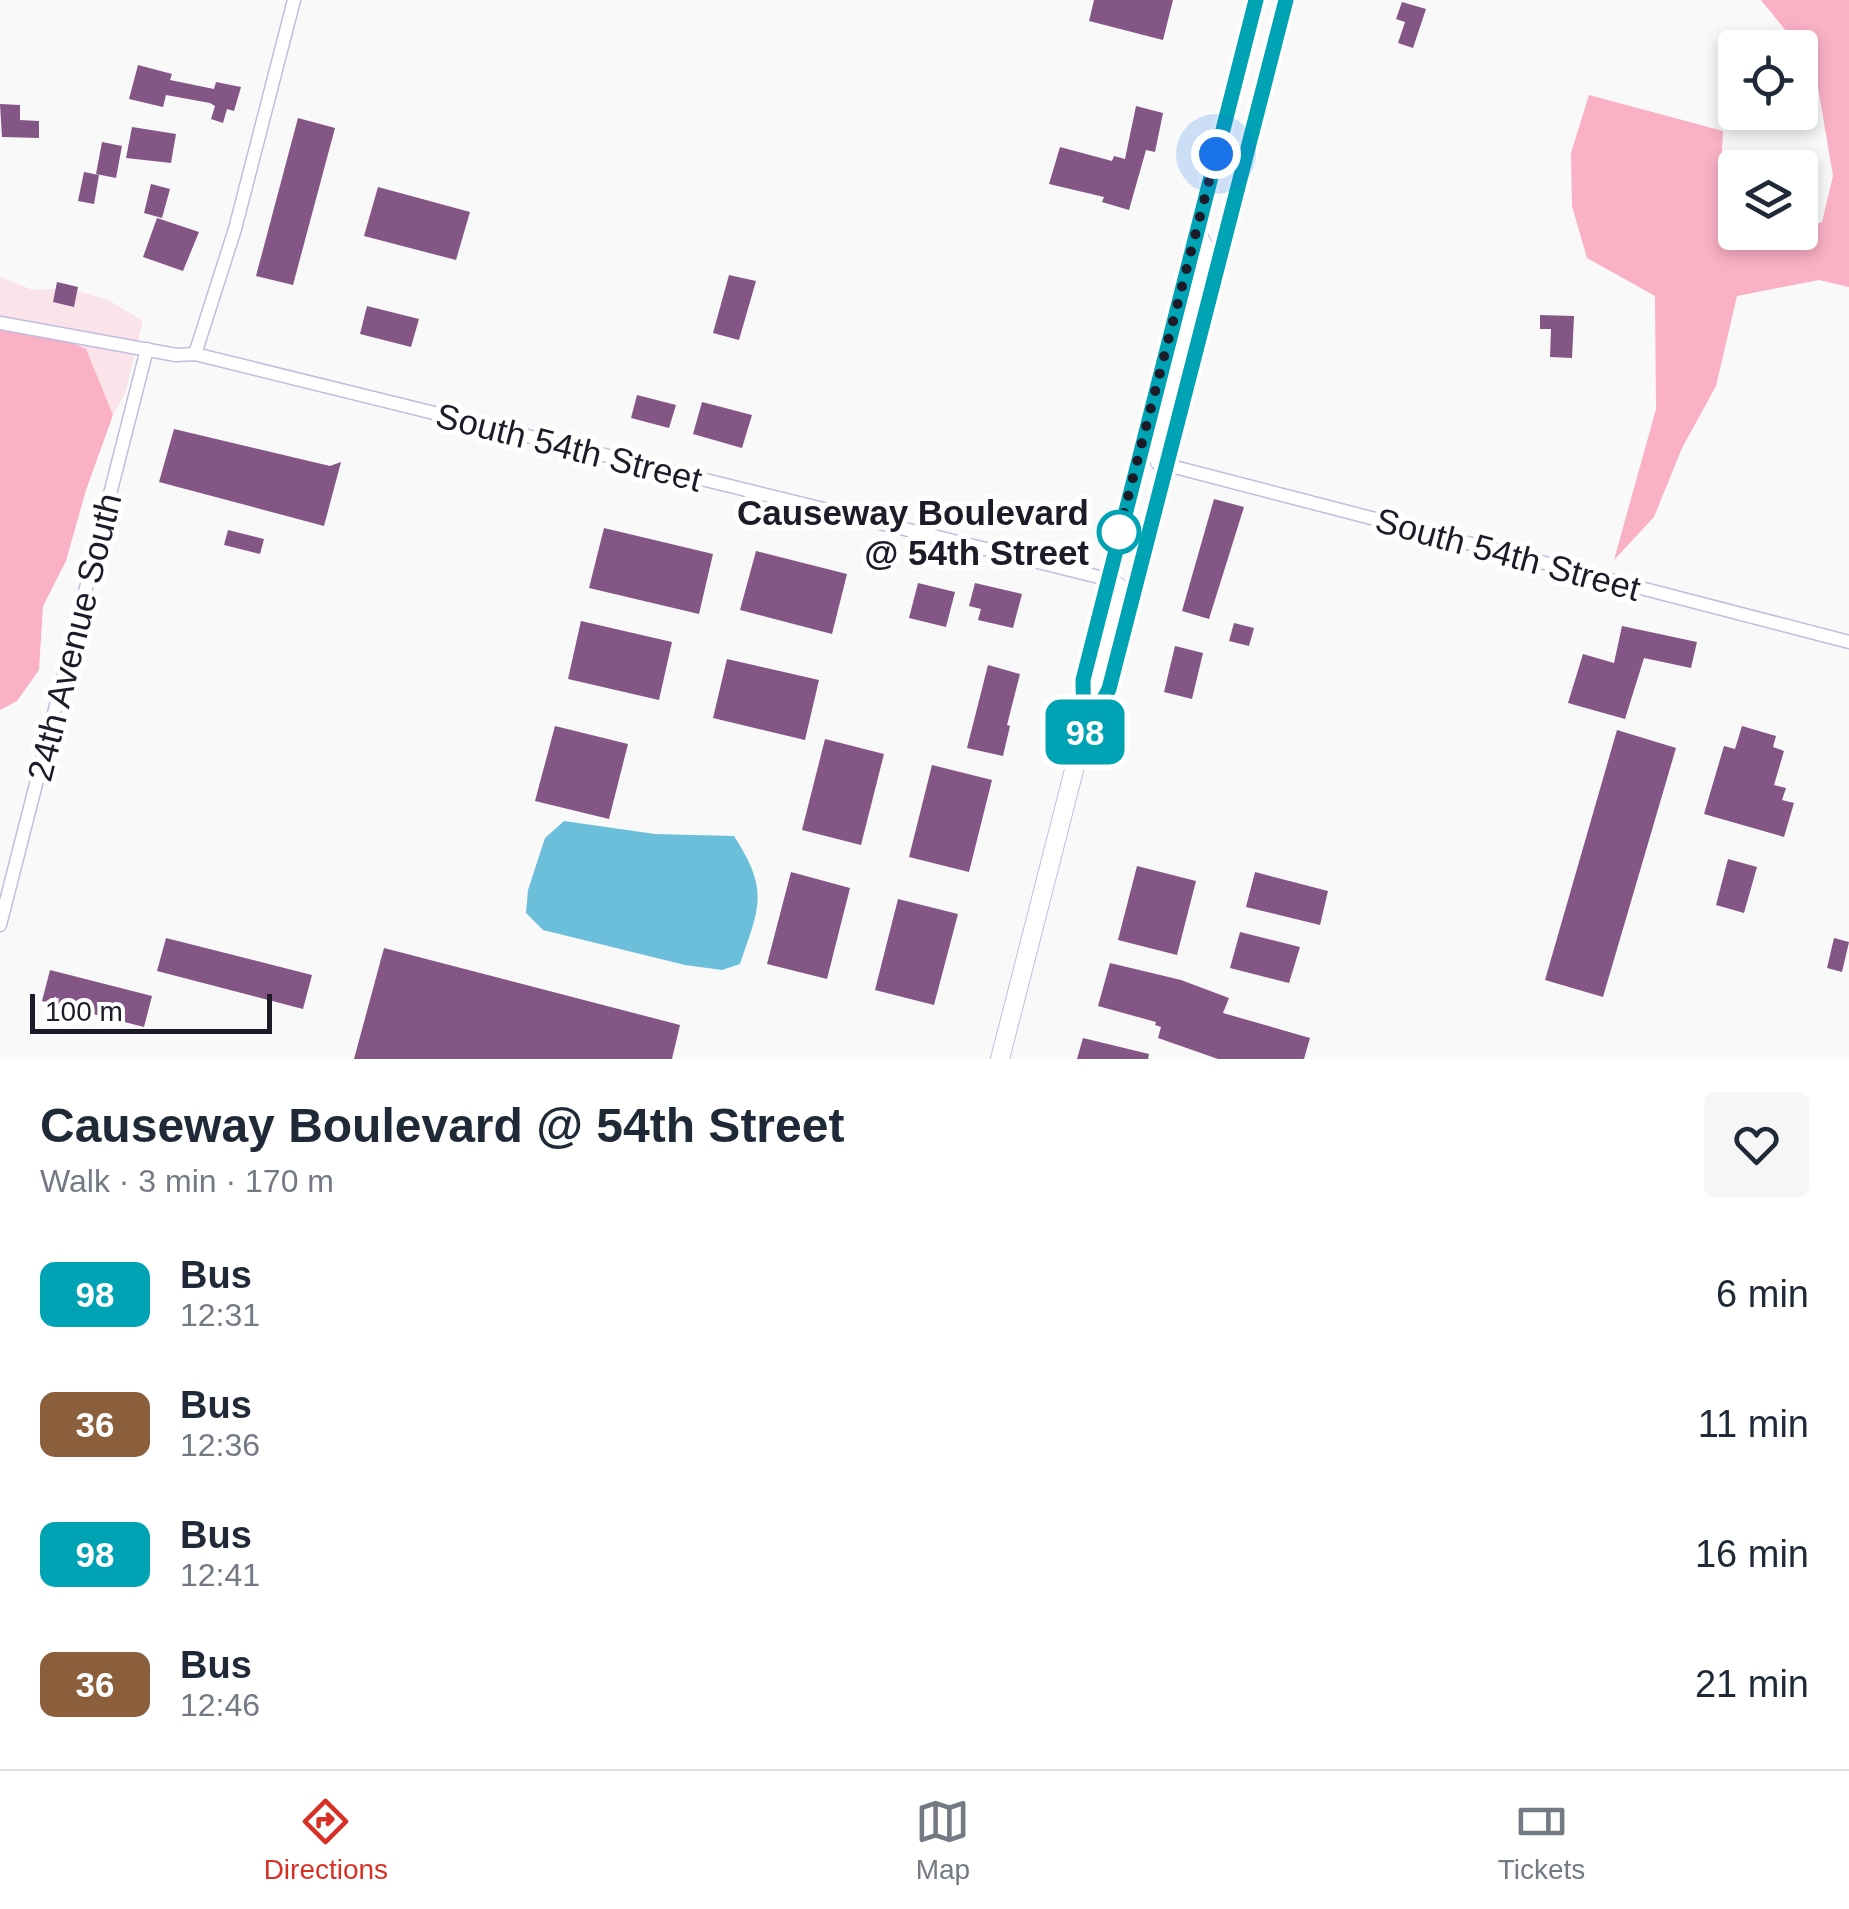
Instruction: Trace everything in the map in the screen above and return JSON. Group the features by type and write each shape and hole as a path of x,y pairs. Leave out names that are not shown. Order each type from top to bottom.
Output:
{"main road":[{"path":"1084,735 1083,680 1256,0"},
{"path":"1273,0 1279,27"},
{"path":"1000,1059 1084,735 1109,689 1286,0"},
{"path":"1167,465 1156,455 1205,249 1196,232"},
{"path":"1101,703 1100,664 1118,595 1118,587 1107,579"}],"street":[{"path":"195,354 234,230 294,0"},
{"name":"South 54th Street","path":"0,324 176,355 195,354 1107,579"},
{"name":"24th Avenue South","path":"0,925 147,349"},
{"name":"South 54th Street","path":"1167,465 1849,642"}],"shaded area":[{"path":"1761,0 1849,0 1849,287 1819,280 1737,296 1716,386 1682,448 1654,517 1614,560 1656,409 1655,296 1587,258 1572,206 1571,153 1589,95 1723,131 1722,150 1718,150 1718,250 1818,250 1818,224 1822,222 1833,176 1818,87 1818,30 1785,30"},
{"path":"0,277 33,290 69,288 110,301 143,321 125,393 113,415 86,349 0,325"},
{"path":"0,324 54,335 86,349 113,415 66,561 43,606 39,670 17,701 0,710"}],"water":[{"path":"564,821 655,834 734,836 753,871 758,898 740,964 722,970 685,965 543,930 526,913 528,890 545,838"}],"building":[{"path":"1094,0 1173,0 1163,40 1089,21"},
{"path":"1402,2 1426,9 1413,48 1398,43 1405,22 1396,19"},
{"path":"138,65 172,74 170,80 214,89 216,82 241,87 234,111 227,109 223,123 211,119 215,106 210,103 166,95 163,107 129,99"},
{"path":"0,104 20,105 20,120 39,121 39,138 2,137"},
{"path":"1136,106 1163,113 1155,152 1146,150 1129,210 1102,202 1104,197 1049,184 1060,147 1112,161 1114,156 1125,159"},
{"path":"298,118 335,128 293,285 256,276"},
{"path":"132,127 176,134 171,163 126,158"},
{"path":"102,142 122,146 116,178 96,174"},
{"path":"84,172 99,175 94,204 78,201"},
{"path":"151,184 170,189 162,218 144,213"},
{"path":"378,187 470,212 456,260 364,236"},
{"path":"157,218 199,232 183,271 143,257"},
{"path":"729,275 756,281 739,340 713,333"},
{"path":"57,282 78,287 74,307 53,302"},
{"path":"367,306 419,319 411,347 360,334"},
{"path":"1540,315 1574,316 1572,358 1550,357 1551,329 1540,329"},
{"path":"637,395 676,405 669,428 631,418"},
{"path":"702,402 752,415 742,448 693,434"},
{"path":"174,429 330,466 341,462 324,526 159,482"},
{"path":"1214,499 1244,507 1209,619 1182,611"},
{"path":"604,528 713,554 699,614 589,588"},
{"path":"228,530 264,539 260,554 224,545"},
{"path":"756,551 847,574 832,634 740,610"},
{"path":"918,583 955,592 946,627 909,618"},
{"path":"975,583 1022,594 1013,628 978,620 981,609 969,606"},
{"path":"581,621 672,642 659,700 568,679"},
{"path":"1234,623 1254,628 1249,646 1229,641"},
{"path":"1622,626 1697,642 1691,668 1644,658 1625,719 1568,703 1583,654 1614,663"},
{"path":"1175,646 1203,653 1192,699 1164,692"},
{"path":"727,659 819,680 805,740 713,718"},
{"path":"988,665 1020,674 1003,756 967,748"},
{"path":"555,726 628,744 609,819 535,801"},
{"path":"1742,726 1776,736 1773,747 1784,751 1774,785 1786,788 1782,800 1794,803 1784,837 1704,814 1724,746 1735,749"},
{"path":"1617,730 1676,748 1603,997 1545,980"},
{"path":"825,739 884,754 861,845 802,830"},
{"path":"932,765 992,780 969,872 909,857"},
{"path":"1728,859 1757,867 1744,913 1716,905"},
{"path":"1137,866 1196,881 1177,955 1118,940"},
{"path":"791,872 850,888 827,979 767,964"},
{"path":"1255,872 1328,891 1320,925 1246,907"},
{"path":"898,899 958,914 934,1005 875,990"},
{"path":"1240,932 1300,947 1289,983 1230,968"},
{"path":"166,938 312,975 303,1009 157,971"},
{"path":"1834,938 1849,942 1842,972 1827,968"},
{"path":"384,948 680,1025 672,1059 354,1059"},
{"path":"1110,963 1181,980 1229,998 1223,1013 1310,1038 1304,1059 1218,1059 1158,1038 1161,1027 1156,1022 1098,1006"},
{"path":"50,970 152,996 144,1027 42,1001"},
{"path":"1083,1038 1149,1054 1148,1059 1077,1059"}],"bus line":[{"name":"98","path":"1256,0 1083,680 1084,735 1109,689 1286,0"}],"place":[{"name":"Causeway Boulevard @ 54th Street","path":"1119,532"}],"route":[{"path":"1119,532 1117,540 1216,154"}]}
